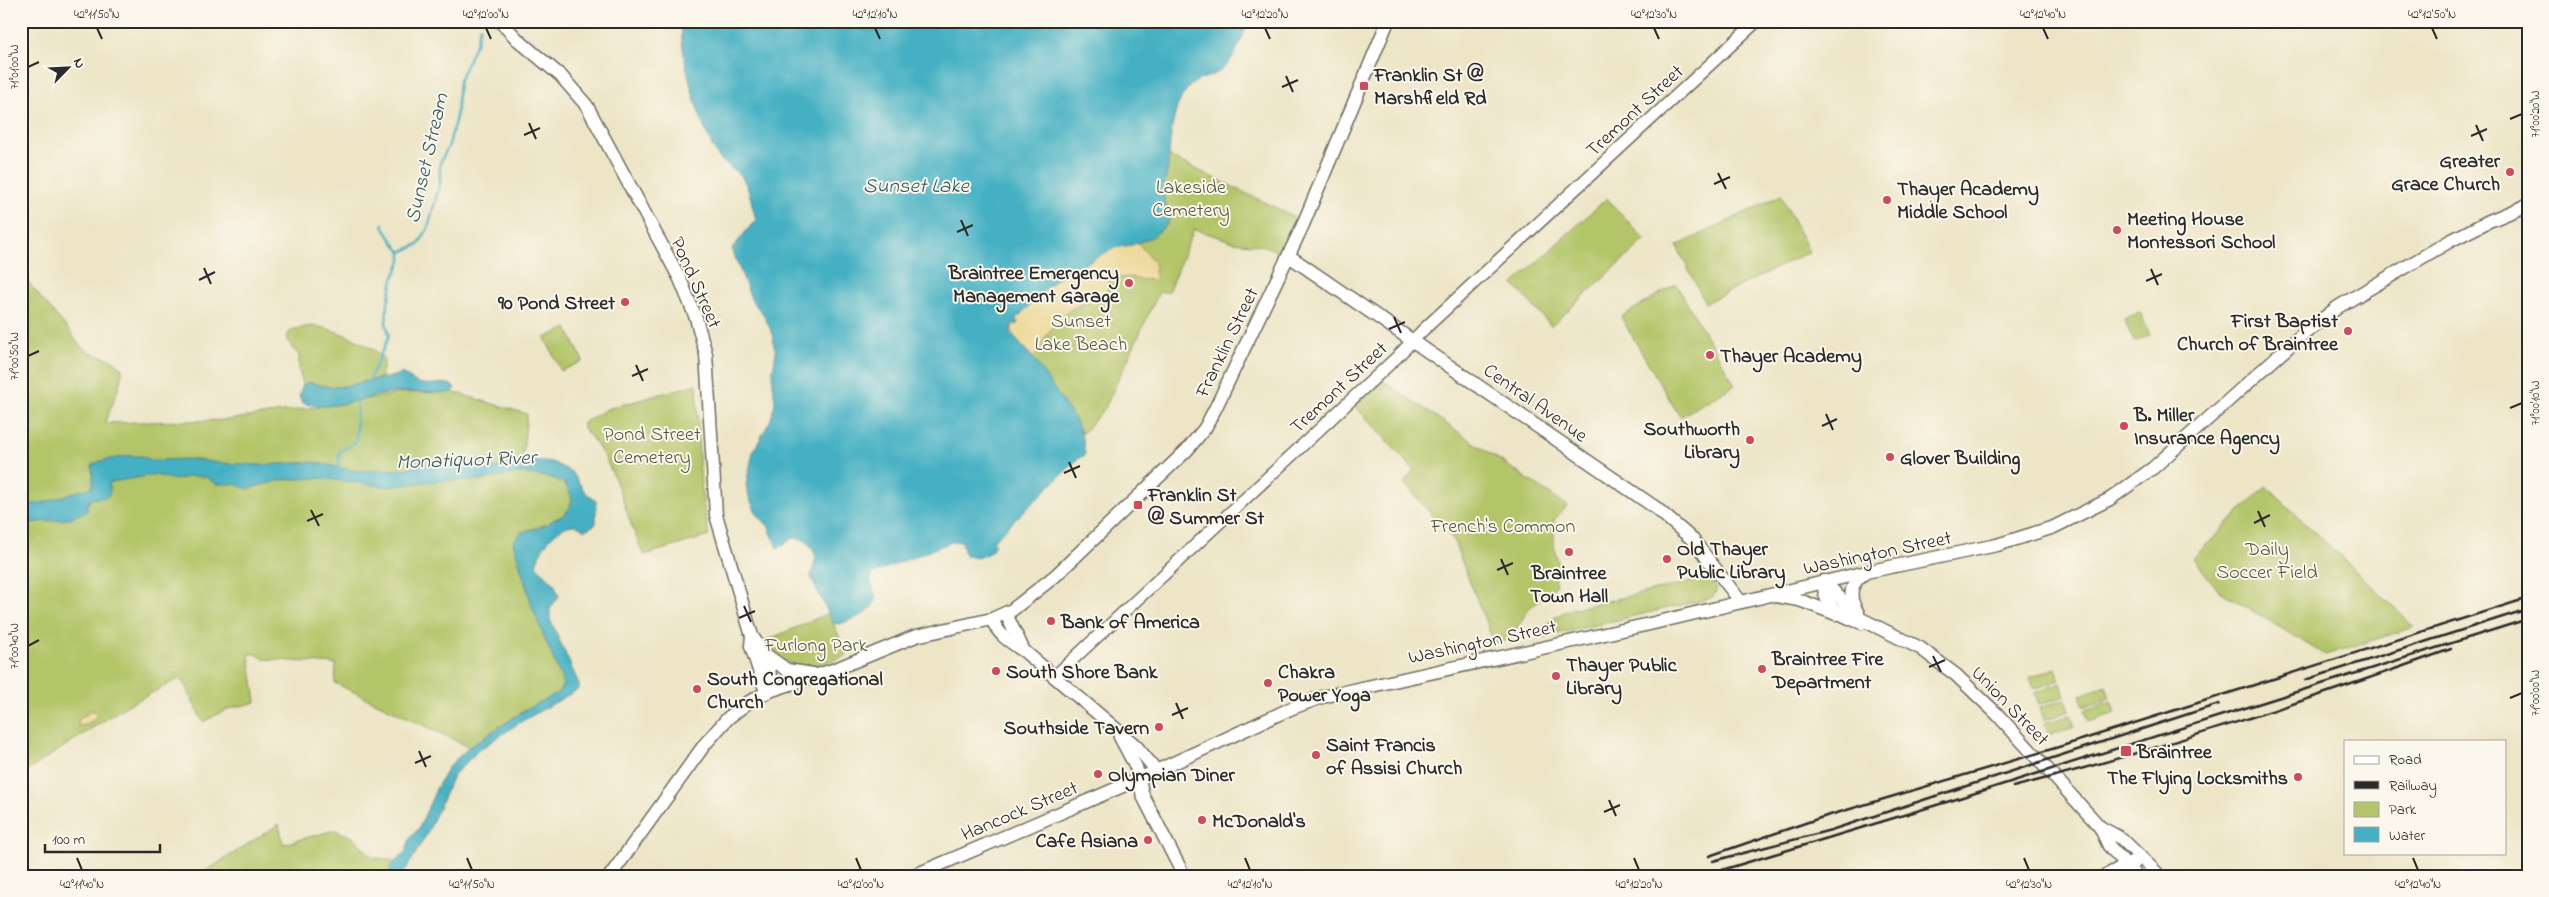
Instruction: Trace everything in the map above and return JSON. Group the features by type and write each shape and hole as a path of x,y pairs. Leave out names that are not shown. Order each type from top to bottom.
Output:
{"main road":[{"name":"Pond Street","path":"500,21 518,40 561,76 586,106 688,298 699,328 707,362 711,474 716,515 752,636 762,650 770,673 770,682 766,692"},
{"name":"Franklin Street","path":"1006,614 1055,576 1194,443 1217,405 1289,256 1388,21"},
{"name":"Washington Street","path":"1139,779 1292,708 1328,695 1741,602 1824,581 2007,543 2054,527 2102,503 2161,462 2289,347 2338,307 2445,244 2490,221 2528,205"},
{"name":"Central Avenue","path":"1289,256 1414,340 1663,514 1697,545 1741,602"},
{"path":"1866,572 1855,581 1851,598 1860,616 1881,629"},
{"path":"1824,581 1827,601 1839,615"},
{"name":"Union Street","path":"1824,581 1855,614 1929,654 1966,683 2100,827 2122,839 2160,876"},
{"name":"Union Street","path":"1766,595 1799,600 1881,629"},
{"path":"610,876 710,737 735,712 766,692 825,673 923,634 992,619 1006,614 1024,651"},
{"path":"992,619 1001,635 1024,651 1140,750 1156,770"},
{"name":"Pond Street","path":"752,636 751,646 766,692"},
{"path":"762,650 772,661 787,670 806,674 825,673"},
{"path":"1113,727 1128,751 1139,779 1143,796 1184,876"},
{"name":"Hancock Street","path":"912,876 1139,779"},
{"name":"Union Street","path":"2100,827 2108,846 2129,871"}],"street":[{"name":"Tremont Street","path":"1054,677 1757,21"},
{"path":"2104,876 2129,871 2140,857"}],"green space":[{"name":"Sunset Lake Beach","path":"1169,156 1297,218 1281,253 1265,246 1234,242 1194,229 1168,292 1159,292 1105,408 1082,434 1072,416 1011,327 1132,245 1145,240 1170,217 1163,193"},
{"path":"1781,195 1809,252 1705,303 1677,246"},
{"path":"1607,198 1645,240 1551,326 1513,284"},
{"path":"21,271 81,347 89,352 111,359 122,370 112,406 104,423 227,420 402,393 453,392 527,414 521,473 548,476 561,482 570,491 572,499 571,507 560,518 526,531 513,542 534,612 562,680 563,685 558,693 525,710 469,747 335,683 336,664 264,659 256,654 249,654 256,702 228,709 203,722 181,678 126,706 21,775"},
{"path":"1676,284 1735,385 1680,417 1621,317"},
{"path":"2140,312 2150,335 2134,342 2124,319"},
{"path":"312,326 341,333 372,348 384,360 382,378 338,387 308,382 303,385 299,370 299,355 292,348 287,338 294,329"},
{"path":"567,328 583,361 561,371 545,338"},
{"name":"French's Common","path":"1382,380 1567,506 1554,520 1554,546 1559,568 1553,570 1556,586 1528,609 1511,639 1494,643 1453,539 1404,483 1414,470 1355,406"},
{"name":"Pond Street Cemetery","path":"697,384 701,479 709,536 644,555 612,473 605,458 583,428 583,423 607,409"},
{"name":"Daily Soccer Field","path":"2266,486 2415,627 2325,655 2218,590 2193,558"},
{"path":"1704,579 1712,581 1717,589 1714,596 1708,599 1544,637 1539,636 1547,623 1572,609"},
{"name":"Furlong Park","path":"829,613 847,655 813,666 792,665 774,652 765,641"},
{"path":"2056,668 2060,680 2034,689 2030,677"},
{"path":"2061,683 2065,696 2039,705 2035,693"},
{"path":"2106,686 2110,698 2084,707 2080,695"},
{"path":"2066,699 2070,711 2044,720 2040,708"},
{"path":"2111,701 2115,713 2089,722 2085,710"},
{"path":"2071,715 2075,727 2049,735 2045,723"},
{"path":"279,824 283,844 335,830 353,837 373,857 400,862 395,876 198,876"}],"sand":[{"path":"1138,243 1154,262 1156,280 1134,279 1133,277 1110,278 1105,297 1077,306 1063,315 1051,329 1033,358 1012,332 1013,323 1018,322 1015,320 1056,279 1114,248"},
{"path":"93,710 96,718 85,725 78,726 79,719"}],"water":[{"name":"Sunset Lake","path":"682,21 1248,21 1233,57 1223,69 1193,83 1183,95 1178,105 1172,127 1167,173 1163,189 1164,201 1170,217 1167,225 1152,237 1132,245 1114,248 1056,279 1015,320 1018,322 1016,325 1013,323 1010,333 1033,358 1076,421 1083,440 1085,455 1079,458 993,541 995,544 990,553 977,558 965,556 962,541 951,542 874,573 870,579 875,594 874,604 861,615 840,624 833,623 811,577 816,558 810,546 807,542 795,538 777,548 769,527 757,514 750,500 746,485 753,452 771,419 775,402 772,375 776,352 773,342 774,337 763,314 752,301 732,249 756,219 749,193 743,179 718,156 705,129 687,70 681,34"},
{"path":"401,373 420,383 444,383 455,388 453,392 447,393 392,393 325,406 303,403 299,396 303,385 308,382 341,387 388,378"},
{"path":"127,456 142,456 151,460 192,459 219,463 260,465 313,462 358,471 403,469 438,461 458,459 496,468 510,461 529,459 552,462 572,472 585,492 596,501 596,524 585,530 576,525 569,526 556,533 545,545 536,566 554,583 559,596 550,609 550,619 579,684 579,689 519,723 479,750 453,776 427,834 402,876 388,876 391,865 406,851 410,838 419,828 436,789 449,766 469,747 525,710 558,693 563,685 534,612 513,542 521,532 539,528 565,514 570,507 572,498 566,485 553,478 521,473 485,480 433,481 388,487 320,478 281,480 248,489 234,484 216,484 206,477 191,476 175,480 155,475 112,482 109,484 110,493 107,497 91,499 87,505 87,511 68,519 21,524 21,503 37,504 91,488 93,483 92,465 100,461"}],"waterway":[{"name":"Sunset Stream","path":"368,383 389,336 386,323 387,308 393,279 401,261 401,252 419,244 428,228 440,183 440,163 449,145 456,117 459,81 476,43 480,27"},
{"path":"383,224 401,252"},
{"name":"Sunset Stream","path":"339,469 339,452 356,442 357,400"}],"railway":[{"path":"1709,856 1820,818 2062,746 2528,598"},
{"path":"2305,680 2528,609"},
{"path":"1702,876 1950,801 2528,619"},
{"path":"2013,787 2124,757 2234,723 2451,649"},
{"path":"1713,861 1831,830 2219,704"}],"place":[{"name":"Franklin St @ Marshfield Rd","path":"1364,86"},
{"name":"Greater Grace Church","path":"2510,172"},
{"name":"Thayer Academy Middle School","path":"1887,200"},
{"name":"Meeting House Montessori School","path":"2117,230"},
{"name":"Braintree Emergency Management Garage","path":"1129,283"},
{"name":"90 Pond Street","path":"625,302"},
{"name":"First Baptist Church of Braintree","path":"2348,331"},
{"name":"Thayer Academy","path":"1710,355"},
{"name":"B. Miller Insurance Agency","path":"2124,426"},
{"name":"Southworth Library","path":"1750,440"},
{"name":"Glover Building","path":"1890,457"},
{"name":"Franklin St @ Summer St","path":"1138,505"},
{"name":"Braintree Town Hall","path":"1569,552"},
{"name":"Old Thayer Public Library","path":"1667,559"},
{"name":"Bank of America","path":"1051,621"},
{"name":"Braintree Fire Department","path":"1762,669"},
{"name":"South Shore Bank","path":"996,671"},
{"name":"Thayer Public Library","path":"1556,676"},
{"name":"Chakra Power Yoga","path":"1268,683"},
{"name":"South Congregational Church","path":"697,689"},
{"name":"Southside Tavern","path":"1159,727"},
{"name":"Braintree","path":"2126,751"},
{"name":"Saint Francis of Assisi Church","path":"1316,755"},
{"name":"Olympian Diner","path":"1098,774"},
{"name":"The Flying Locksmiths","path":"2298,777"},
{"name":"McDonald's","path":"1202,820"},
{"name":"Cafe Asiana","path":"1148,840"}],"park label":[{"name":"Lakeside Cemetery","path":"1191,198"}],"water label":[{"name":"Monatiquot River","path":"466,459"}]}
